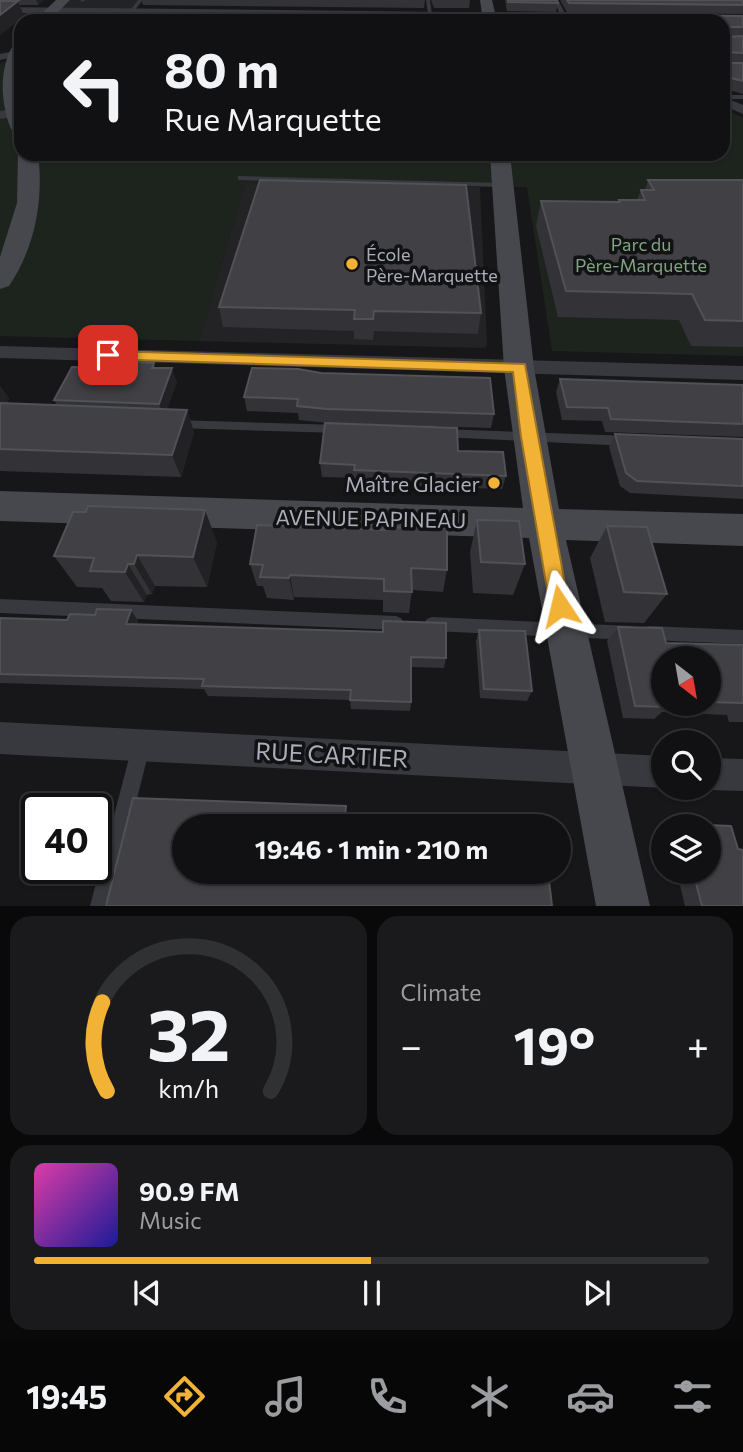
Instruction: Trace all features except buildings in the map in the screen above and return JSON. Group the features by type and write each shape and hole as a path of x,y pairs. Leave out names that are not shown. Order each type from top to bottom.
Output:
{"main road":[{"path":"48,14 64,0"},
{"path":"6,114 9,54"},
{"path":"0,281 22,232 29,161"},
{"path":"501,161 520,367"},
{"path":"529,437 564,630 623,906"},
{"name":"AVENUE PAPINEAU","path":"0,506 743,530"}],"street":[{"path":"0,10 355,14"},
{"path":"0,352 743,373"},
{"path":"520,367 529,437"},
{"name":"RUE CARTIER","path":"0,737 651,771"},
{"path":"721,774 743,775"}],"lane":[{"path":"131,11 141,0"},
{"path":"241,178 503,185"},
{"path":"167,424 352,430"},
{"path":"433,433 646,441"},
{"path":"0,606 743,637"},
{"path":"100,906 142,744"}],"shaded area":[{"path":"64,0 141,0 132,10 53,9"},
{"name":"École Père-Marquette","path":"245,183 480,187 487,344 485,348 199,341"}],"green space":[{"path":"66,13 148,14 62,14"},
{"name":"Parc du Père-Marquette","path":"14,57 14,161 730,161 730,112 743,118 743,356 552,351 527,187 245,183 199,341 0,336 0,64"}],"place":[{"name":"École Père-Marquette","path":"352,264"},
{"name":"Maître Glacier","path":"494,483"}],"route":[{"path":"108,355 520,367 529,437 560,606"}]}
